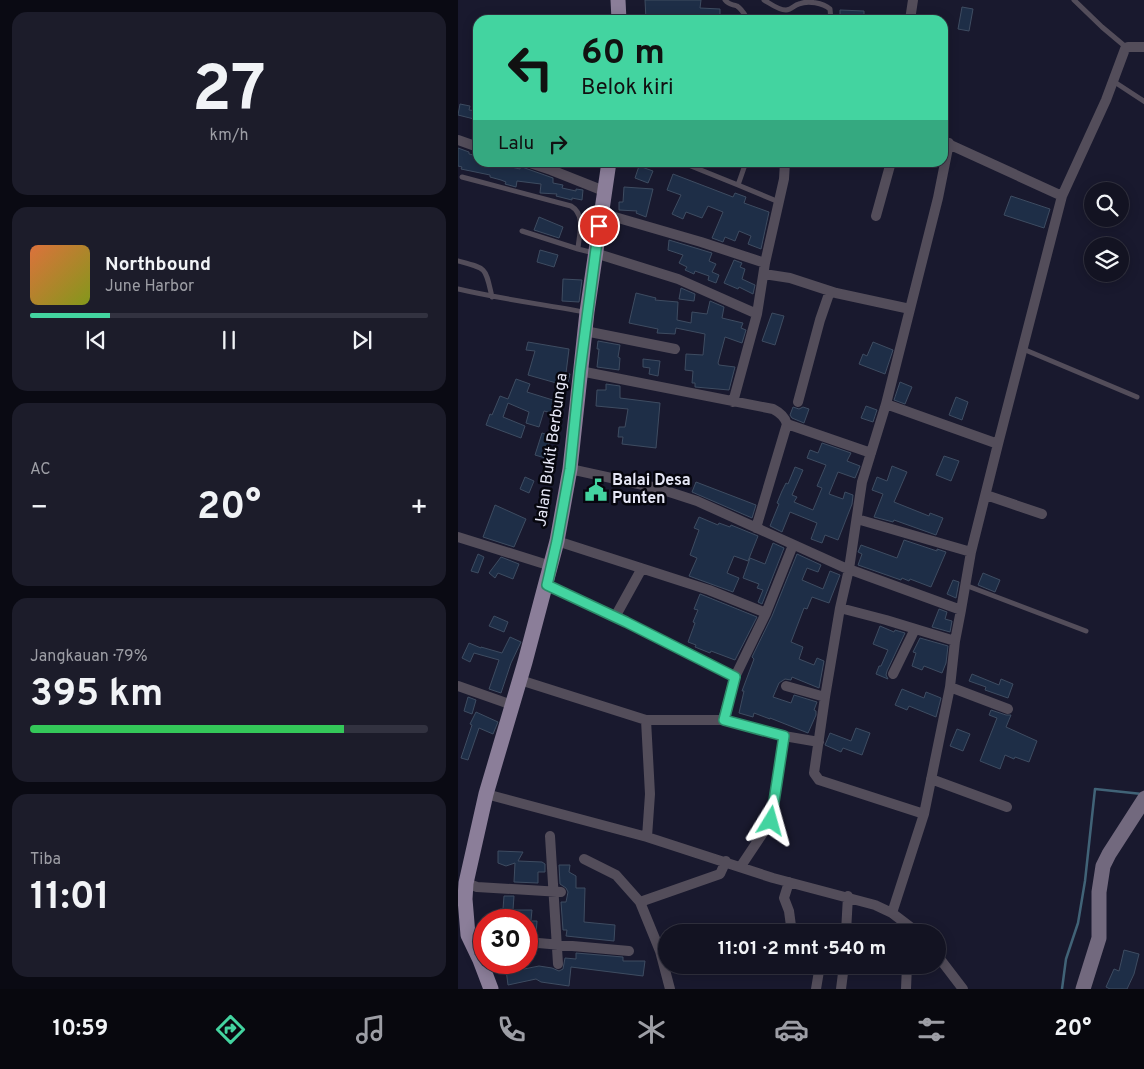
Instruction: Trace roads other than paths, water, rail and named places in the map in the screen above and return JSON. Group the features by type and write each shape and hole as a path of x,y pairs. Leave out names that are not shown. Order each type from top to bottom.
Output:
{"main road":[{"path":"618,0 619,15"},
{"name":"Jalan Bukit Berbunga","path":"473,943 462,924 461,898 476,886 486,794 547,585 557,541 570,469 587,312 608,167"},
{"name":"Jalan Bukit Berbunga","path":"487,974 491,989"}],"street":[{"path":"911,15 914,0"},
{"path":"892,913 924,814 950,687 955,641 971,552 1062,196 1113,81 1124,49 1144,47"},
{"path":"458,140 473,145"},
{"path":"948,143 1062,196"},
{"path":"542,167 604,191"},
{"path":"733,402 757,314 765,263 784,179 785,167"},
{"path":"876,216 890,167"},
{"path":"924,814 817,779 814,774 825,697 840,608 849,569 862,482 886,404 938,198 942,167"},
{"path":"601,212 765,263"},
{"path":"595,253 678,279 757,314"},
{"path":"764,274 790,278 830,291 910,309"},
{"path":"798,402 820,320 830,291"},
{"path":"585,331 675,349"},
{"path":"580,371 733,402 773,408 782,415 786,424 756,528"},
{"path":"886,404 998,444"},
{"path":"786,424 871,453"},
{"path":"570,469 657,488 697,501 849,569 961,610"},
{"path":"986,495 1042,514"},
{"path":"857,519 971,552"},
{"path":"458,537 550,566"},
{"path":"557,541 641,570 710,590 766,613"},
{"path":"724,720 735,677 766,613 793,545"},
{"path":"615,617 641,570"},
{"path":"547,585 735,677"},
{"path":"840,608 955,641"},
{"path":"893,674 916,629"},
{"path":"520,680 646,720 724,720 784,736 819,742"},
{"path":"458,686 512,704"},
{"path":"786,686 825,697"},
{"path":"950,687 1008,709"},
{"path":"646,720 650,794 648,837"},
{"path":"740,866 771,821 784,736"},
{"path":"931,779 1007,807"},
{"path":"486,794 648,837 726,861 773,878 848,896 892,913 906,924"},
{"path":"1083,989 1100,938 1099,892 1103,866 1144,798"},
{"path":"550,836 557,891 558,964"},
{"path":"584,858 616,875 640,902 660,951 670,989"},
{"path":"640,902 720,874 726,861"},
{"path":"788,881 784,898 790,924"},
{"path":"476,886 557,891"},
{"path":"846,924 848,896"},
{"path":"538,943 629,951"},
{"path":"946,966 964,989"},
{"path":"816,989 818,974"},
{"path":"841,989 843,974"},
{"path":"906,989 907,974"}],"lane":[{"path":"726,0 729,4 737,6 744,15"},
{"path":"764,0 776,8 784,10 792,9 800,4 821,4 830,9 831,15"},
{"path":"1074,0 1127,48"},
{"path":"1113,81 1144,102"},
{"path":"693,167 779,202"},
{"path":"738,185 744,167"},
{"path":"462,177 571,206 578,210 581,217 578,248"},
{"path":"522,231 595,253"},
{"path":"458,260 481,267 486,274 492,297"},
{"path":"458,289 492,297 587,312"},
{"path":"1023,349 1137,398"},
{"path":"966,585 1086,631"}],"waterway":[{"path":"1062,989 1066,959 1078,923 1085,881 1095,789 1142,794"}],"place":[{"name":"Balai Desa Punten","path":"596,490"}]}
